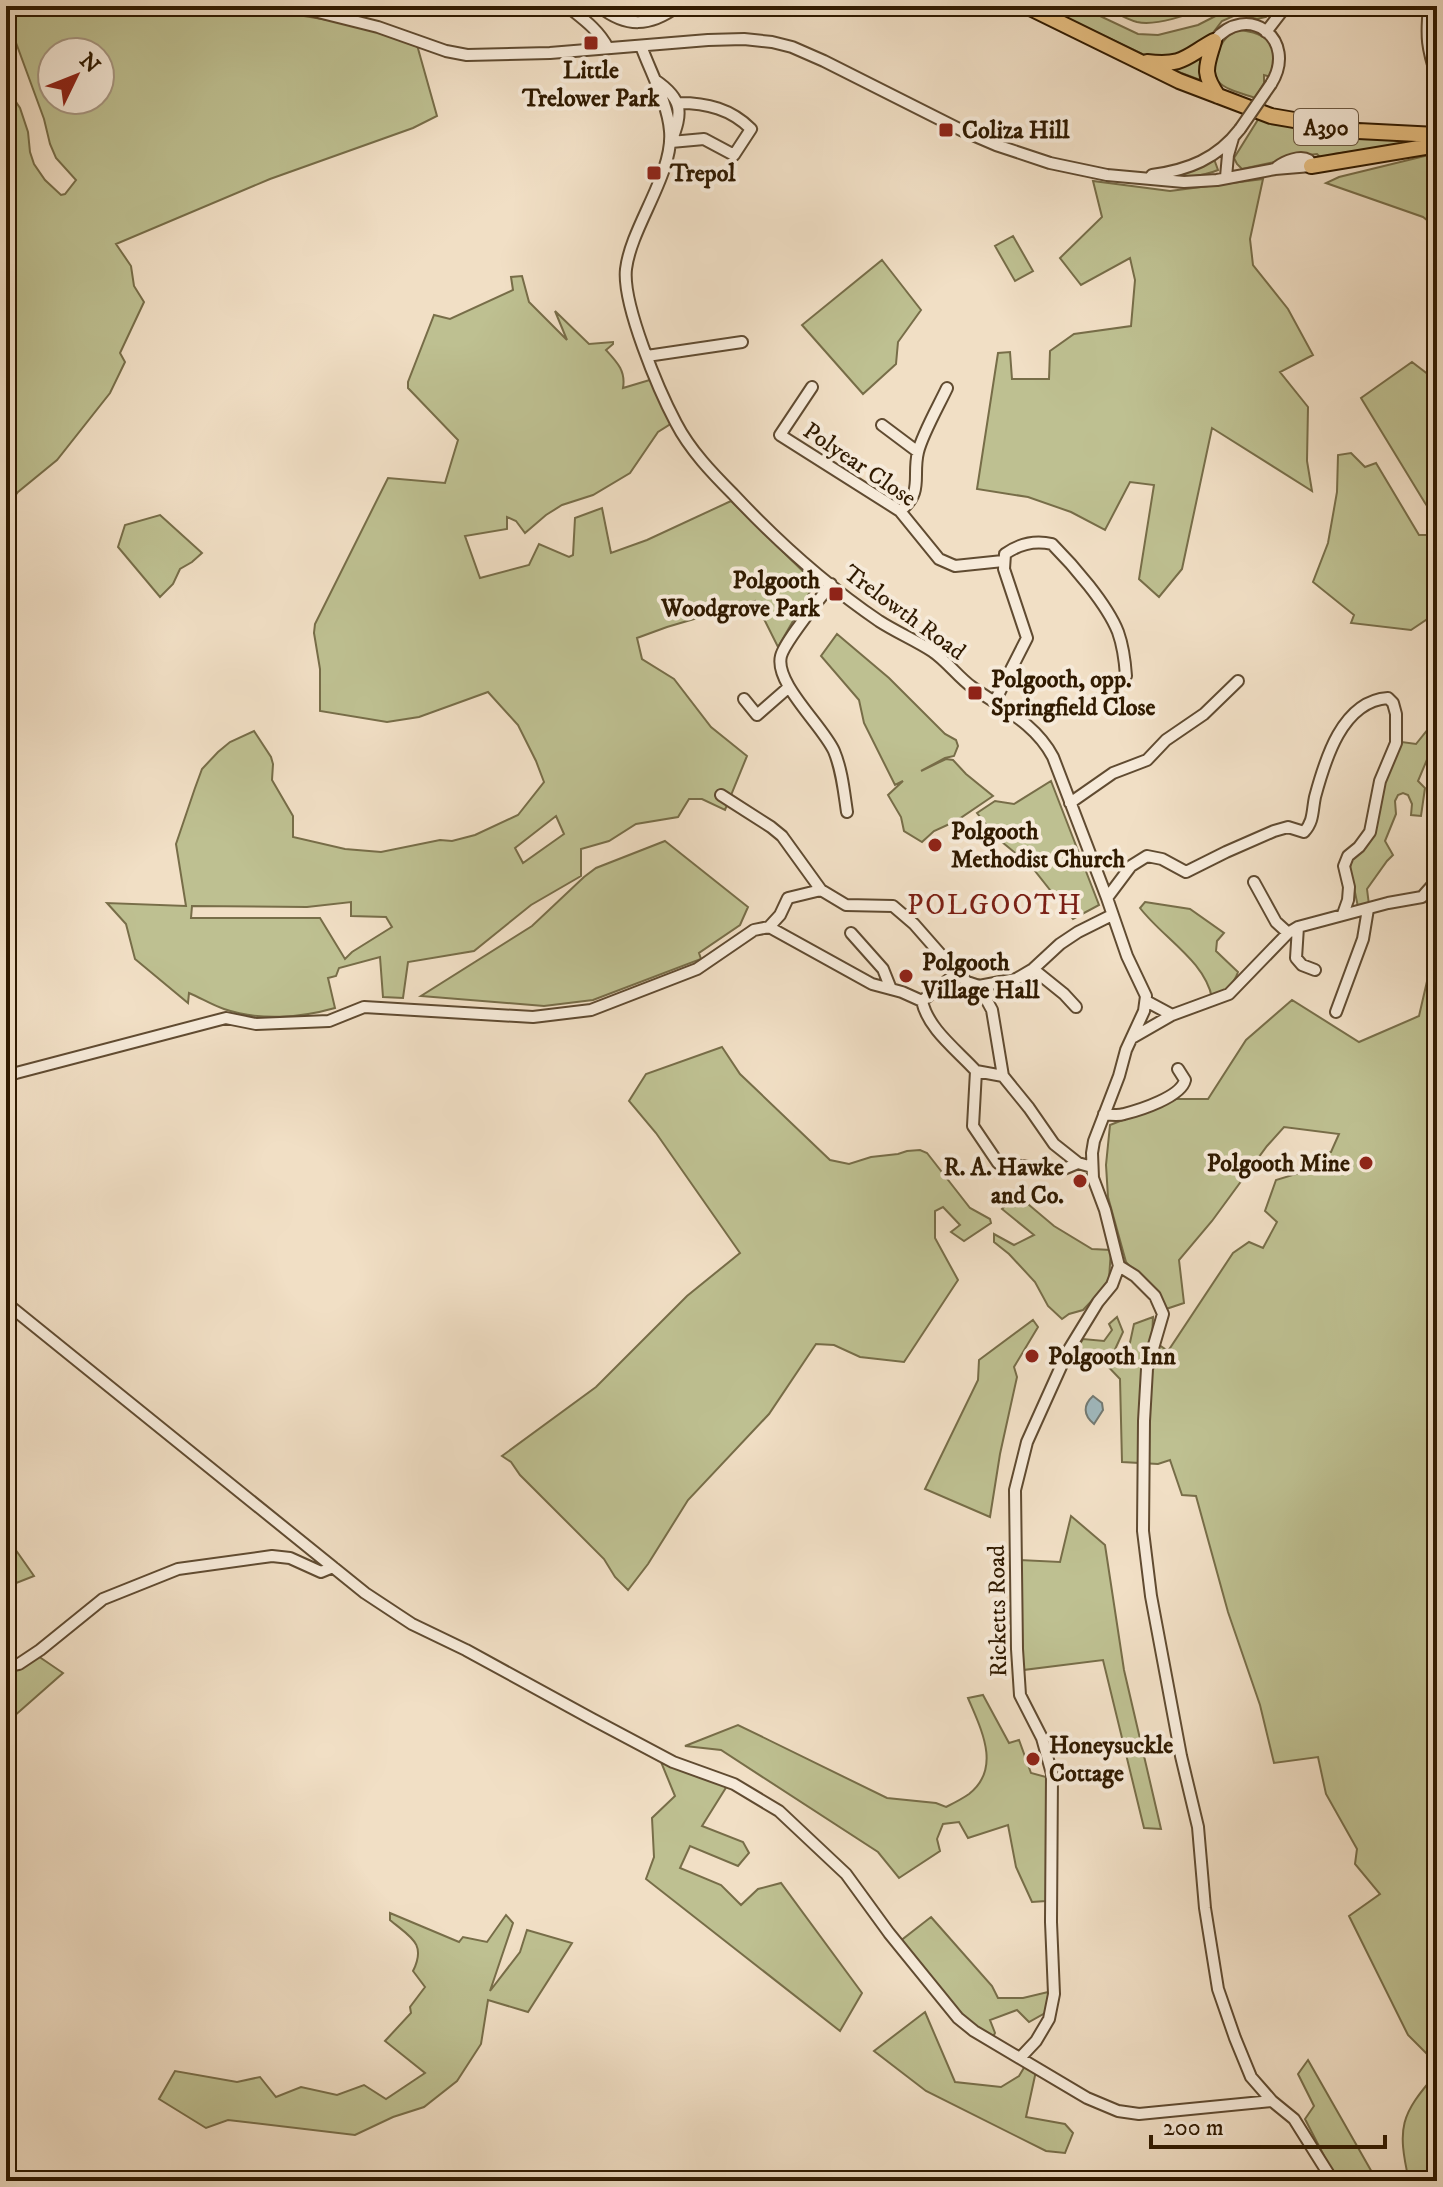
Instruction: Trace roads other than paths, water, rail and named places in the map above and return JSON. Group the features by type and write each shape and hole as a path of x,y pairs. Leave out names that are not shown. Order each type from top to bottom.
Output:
{"highway":[{"name":"A390","path":"1026,6 1179,81 1271,116 1386,134 1437,135"},
{"path":"1138,61 1176,63 1214,41"},
{"path":"1214,41 1206,70 1209,84 1219,97"},
{"path":"1311,166 1437,145"}],"street":[{"path":"294,6 378,27 446,51 467,55 535,54 763,40 781,44 834,66 961,130 1026,157 1095,173 1184,182 1217,180 1275,169 1282,163 1303,157 1309,160 1311,166"},
{"path":"567,6 602,36 608,48"},
{"path":"589,23 598,6 626,22 650,22 678,6"},
{"path":"1266,32 1286,6"},
{"path":"1429,6 1427,48 1437,78"},
{"path":"1147,178 1185,170 1220,153 1237,134 1279,68 1280,57 1275,42 1266,32 1253,25 1239,24 1226,28 1214,41"},
{"name":"Trelowth Road","path":"641,46 666,108 671,142 626,268 626,289 647,356 676,424 712,472 760,523 806,565 879,621 933,652 971,686 1029,725 1045,742 1146,1001"},
{"path":"653,79 669,90 679,103 679,123 671,142 704,139 734,155 751,129 739,117 722,109 702,103 679,103"},
{"path":"1220,153 1226,177"},
{"path":"647,356 742,342"},
{"name":"Polyear Close","path":"812,387 780,435 900,511 932,552 947,563 955,566 1003,561"},
{"path":"900,511 914,496 918,452 947,388"},
{"path":"882,425 918,452"},
{"path":"995,701 1027,638 1003,561 1005,554 1041,541 1052,544 1108,612 1118,631 1126,676"},
{"path":"831,584 781,656 789,687 834,751 847,812"},
{"path":"1070,803 1113,773 1147,760 1166,740 1204,714 1238,681"},
{"path":"744,699 757,715 789,687"},
{"path":"1107,898 1131,866 1147,856 1162,859 1186,872 1274,831 1288,827 1304,832 1311,824 1315,800 1337,736 1351,717 1370,702 1388,698 1396,714 1396,743 1380,781 1370,832 1348,856 1344,866 1349,887 1343,914"},
{"path":"721,795 782,836 821,890 846,905 893,906 914,924 957,973 967,982 979,986 1016,979 1033,969 1060,944 1112,915"},
{"path":"1131,1039 1172,1015 1229,994 1293,930 1343,914 1422,897 1437,880"},
{"path":"1254,882 1276,922 1293,930"},
{"path":"6,1077 226,1018 256,1024 329,1021 364,1007 533,1017 591,1010 697,969 754,930 769,927 780,915 788,898 821,890"},
{"path":"1336,1012 1363,939 1368,909"},
{"path":"769,927 872,984 922,1001"},
{"path":"1293,930 1296,958 1302,965 1315,970"},
{"path":"851,933 883,969 891,989"},
{"path":"1033,969 1076,1007"},
{"path":"922,1001 957,973"},
{"path":"979,986 992,1010 1003,1076 1054,1144 1078,1163 1092,1167"},
{"path":"922,1001 936,1029 976,1071 1003,1076"},
{"path":"1172,1015 1146,1001 1094,1141 1092,1167 1119,1266 1135,1276 1155,1296 1163,1314 1147,1369 1144,1421 1143,1531 1151,1596 1181,1756 1198,1827 1205,1908 1218,1989 1251,2077 1272,2101 1294,2119 1333,2181"},
{"path":"1104,1114 1122,1115 1178,1092 1185,1080 1178,1069"},
{"path":"976,1071 973,1126 998,1163 1059,1171 1078,1163"},
{"name":"Ricketts Road","path":"1020,2058 1036,2041 1049,2019 1054,1994 1052,1774 1042,1738 1020,1695 1015,1490 1027,1442 1068,1351 1112,1285 1119,1266"},
{"path":"6,1303 365,1593 412,1624 673,1762 734,1784 779,1811 846,1874 958,2018 974,2031 1087,2098 1118,2111 1139,2114 1272,2101"},
{"path":"6,1667 19,1664 40,1650 103,1599 178,1569 272,1556 290,1558 321,1572 333,1567"}],"water":[{"path":"1093,1396 1102,1403 1103,1410 1094,1424 1086,1410"}],"place":[{"name":"Little Trelower Park","path":"591,43"},
{"name":"Coliza Hill","path":"946,130"},
{"name":"Trepol","path":"654,173"},
{"name":"Polgooth Woodgrove Park","path":"836,594"},
{"name":"Polgooth, opp. Springfield Close","path":"975,693"},
{"name":"Polgooth Methodist Church","path":"935,845"},
{"name":"Polgooth Village Hall","path":"906,976"},
{"name":"Polgooth Mine","path":"1366,1163"},
{"name":"R. A. Hawke and Co.","path":"1080,1181"},
{"name":"Polgooth Inn","path":"1032,1356"},
{"name":"Honeysuckle Cottage","path":"1033,1759"}],"district":[{"name":"POLGOOTH","path":"995,904"}]}
